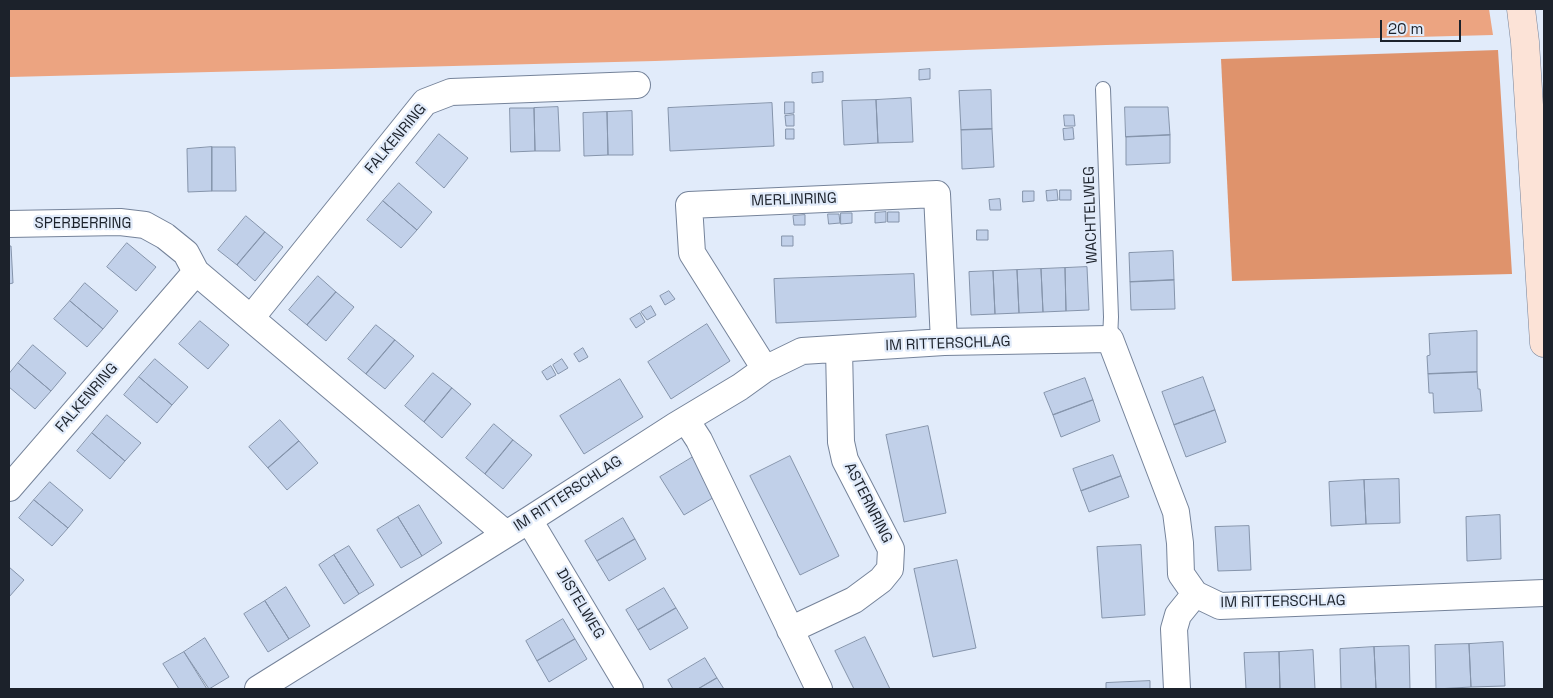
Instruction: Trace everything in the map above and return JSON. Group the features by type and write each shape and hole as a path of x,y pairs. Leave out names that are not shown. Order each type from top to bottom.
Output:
{"street":[{"path":"1520,9 1525,52 1544,343"},
{"name":"FALKENRING","path":"251,318 425,102 452,92 637,85"},
{"name":"MERLINRING","path":"765,369 692,253 689,205 937,194 944,342"},
{"name":"SPERBERRING","path":"9,224 120,222 145,225 165,236 186,253 196,272"},
{"path":"196,272 506,534"},
{"name":"FALKENRING","path":"9,488 196,272"},
{"name":"IM RITTERSCHLAG","path":"261,688 740,387 765,369 802,351 944,342 1110,339 1176,512 1180,543 1180,574 1195,594 1220,606 1544,593"},
{"name":"ASTERNRING","path":"790,630 854,600 881,580 890,569 891,549 845,460 841,442 839,349"},
{"path":"686,420 702,447 819,689"},
{"name":"DISTELWEG","path":"529,520 630,689"},
{"path":"1177,689 1174,629 1178,615 1195,594"}],"lane":[{"name":"WACHTELWEG","path":"1103,89 1111,316 1110,339"}],"shaded area":[{"path":"9,9 1489,9 1493,35 1106,45 655,61 9,77"},
{"path":"1498,50 1512,274 1232,281 1221,59"}],"building":[{"path":"930,69 930,79 919,80 919,70"},
{"path":"823,72 823,82 812,83 812,73"},
{"path":"991,90 992,129 961,130 959,91"},
{"path":"911,98 913,142 878,143 876,100"},
{"path":"876,100 878,143 844,145 842,101"},
{"path":"785,102 794,102 794,113 785,114"},
{"path":"772,103 774,146 670,151 668,108"},
{"path":"558,107 560,151 535,151 534,108"},
{"path":"1125,107 1168,107 1170,135 1126,137"},
{"path":"510,108 534,108 535,151 511,152"},
{"path":"632,111 633,155 608,155 607,112"},
{"path":"607,112 608,155 584,156 583,113"},
{"path":"794,115 794,126 786,126 785,116"},
{"path":"1064,115 1074,115 1075,126 1065,126"},
{"path":"1073,128 1074,139 1064,140 1063,129"},
{"path":"786,129 794,129 794,139 786,139"},
{"path":"992,129 994,167 962,169 961,130"},
{"path":"439,134 468,158 444,188 416,163"},
{"path":"1170,135 1170,163 1126,165 1126,137"},
{"path":"212,147 212,191 188,192 187,149"},
{"path":"212,147 235,147 236,191 212,191"},
{"path":"399,183 432,212 417,230 383,201"},
{"path":"1057,190 1058,200 1047,201 1046,191"},
{"path":"1060,190 1071,190 1071,200 1060,200"},
{"path":"1023,191 1034,191 1034,201 1023,202"},
{"path":"1000,199 1001,210 990,210 989,200"},
{"path":"383,201 417,230 401,248 367,220"},
{"path":"886,212 886,222 875,223 875,213"},
{"path":"888,212 899,212 899,222 888,222"},
{"path":"841,213 852,213 852,223 841,224"},
{"path":"828,214 839,214 840,223 829,224"},
{"path":"805,215 805,225 794,225 793,216"},
{"path":"246,216 265,232 237,265 218,250"},
{"path":"977,230 988,230 988,240 977,240"},
{"path":"265,232 283,247 255,281 237,265"},
{"path":"782,236 793,236 793,246 782,246"},
{"path":"127,243 156,267 136,291 107,267"},
{"path":"9,246 11,246 13,283 9,284"},
{"path":"1173,251 1174,280 1130,282 1129,253"},
{"path":"1087,267 1089,310 1066,311 1065,268"},
{"path":"1065,268 1066,311 1043,312 1041,269"},
{"path":"1041,269 1043,312 1019,313 1017,270"},
{"path":"1017,270 1019,313 995,314 993,271"},
{"path":"993,271 995,314 971,315 969,272"},
{"path":"914,274 916,317 776,323 774,279"},
{"path":"318,276 336,292 307,325 289,310"},
{"path":"1174,280 1175,309 1131,310 1130,282"},
{"path":"85,283 118,311 103,329 70,301"},
{"path":"669,291 675,299 665,305 660,296"},
{"path":"336,292 354,307 326,341 307,325"},
{"path":"70,301 103,329 87,347 54,319"},
{"path":"651,306 656,315 647,320 641,312"},
{"path":"640,313 645,322 636,328 630,319"},
{"path":"200,321 229,345 208,369 179,344"},
{"path":"707,324 730,361 671,399 648,362"},
{"path":"376,325 395,340 366,374 348,359"},
{"path":"1477,331 1477,372 1428,374 1427,356 1430,355 1429,334"},
{"path":"395,340 414,356 385,389 366,374"},
{"path":"33,345 66,373 51,391 18,363"},
{"path":"583,348 588,357 579,362 574,354"},
{"path":"155,359 188,387 172,405 139,377"},
{"path":"562,359 568,368 558,374 553,365"},
{"path":"18,363 51,391 35,409 9,387 9,374"},
{"path":"551,366 556,375 547,380 542,372"},
{"path":"1477,372 1482,411 1434,413 1433,393 1429,393 1428,374"},
{"path":"433,373 452,388 424,422 405,406"},
{"path":"139,377 172,405 157,423 124,395"},
{"path":"1203,377 1215,410 1174,425 1162,392"},
{"path":"1085,378 1093,400 1053,415 1044,393"},
{"path":"620,379 643,417 584,454 560,416"},
{"path":"452,388 471,404 442,438 424,422"},
{"path":"1093,400 1100,421 1061,437 1053,415"},
{"path":"1215,410 1226,442 1186,457 1174,425"},
{"path":"107,415 141,443 125,461 92,433"},
{"path":"280,420 299,441 268,468 249,447"},
{"path":"494,424 513,440 485,474 466,458"},
{"path":"928,426 946,513 904,522 886,435"},
{"path":"92,433 125,461 110,479 77,451"},
{"path":"513,440 532,455 503,489 485,474"},
{"path":"299,441 318,463 287,490 268,468"},
{"path":"1113,455 1121,476 1081,491 1073,469"},
{"path":"790,456 839,556 800,575 750,476"},
{"path":"693,457 716,496 684,515 660,477"},
{"path":"1121,476 1129,497 1089,512 1081,491"},
{"path":"1399,479 1400,523 1366,524 1364,480"},
{"path":"1364,480 1366,524 1331,526 1329,482"},
{"path":"50,482 83,510 68,528 34,500"},
{"path":"34,500 68,528 52,546 19,518"},
{"path":"419,505 442,543 422,556 398,517"},
{"path":"1500,515 1501,559 1467,561 1466,517"},
{"path":"398,517 422,556 401,568 377,530"},
{"path":"623,518 635,539 597,561 585,541"},
{"path":"1249,526 1251,570 1218,571 1215,527"},
{"path":"635,539 646,559 609,581 597,561"},
{"path":"1141,545 1145,615 1102,618 1097,547"},
{"path":"349,546 374,585 359,594 334,555"},
{"path":"334,555 359,594 344,604 319,565"},
{"path":"957,560 976,648 933,657 914,569"},
{"path":"9,567 24,580 9,597"},
{"path":"286,587 310,626 289,639 265,601"},
{"path":"664,588 676,608 638,630 626,610"},
{"path":"265,601 289,639 268,652 244,614"},
{"path":"676,608 688,628 650,650 638,630"},
{"path":"563,619 575,639 537,661 526,641"},
{"path":"865,637 890,689 854,689 835,651"},
{"path":"205,638 229,677 209,689 184,652"},
{"path":"575,639 587,659 549,682 537,661"},
{"path":"1503,642 1505,686 1471,687 1469,644"},
{"path":"1469,644 1471,687 1436,689 1435,645"},
{"path":"1409,646 1410,689 1376,689 1374,647"},
{"path":"1374,647 1376,689 1341,689 1340,649"},
{"path":"1313,650 1315,689 1280,689 1279,652"},
{"path":"184,652 207,689 179,689 163,664"},
{"path":"1279,652 1280,689 1246,689 1244,653"},
{"path":"705,658 717,678 698,689 673,689 668,680"},
{"path":"717,678 724,689 698,689"},
{"path":"1150,681 1150,689 1106,689 1106,683"}]}
